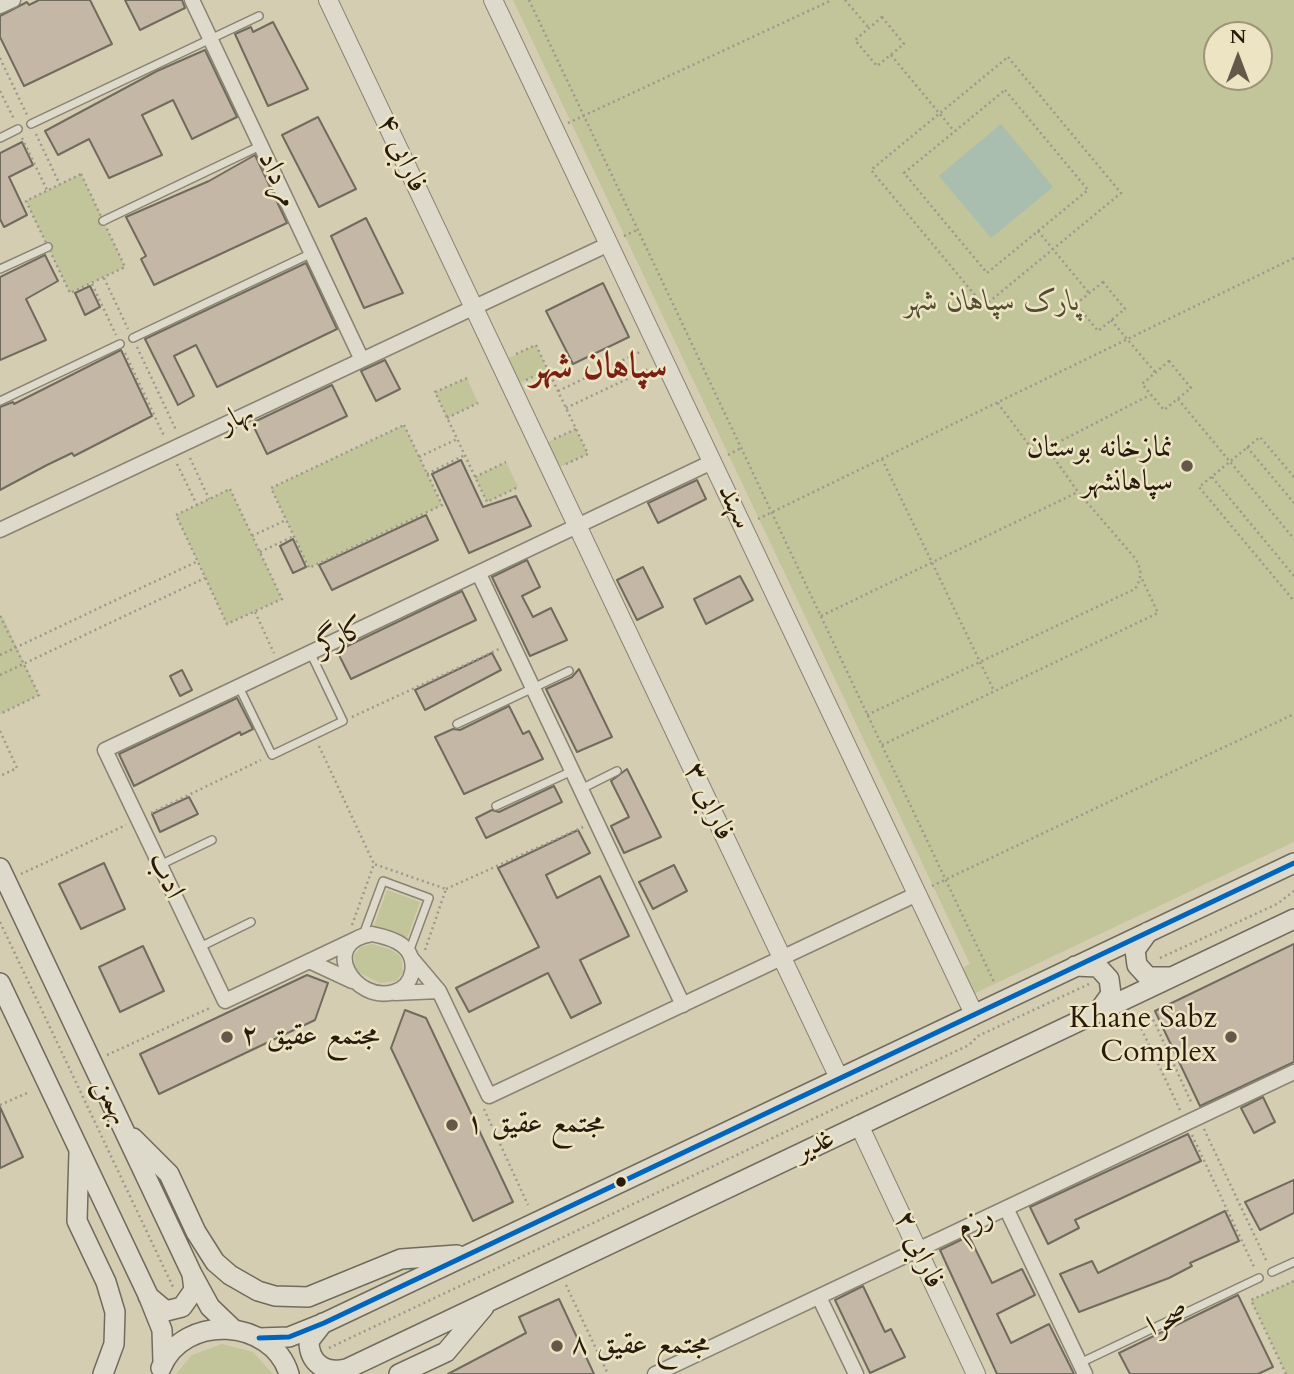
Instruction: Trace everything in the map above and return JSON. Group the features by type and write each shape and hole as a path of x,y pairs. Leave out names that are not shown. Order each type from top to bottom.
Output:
{"main road":[{"name":"غدیر","path":"260,1338 289,1336 324,1323 1294,863"},
{"name":"بهمن","path":"0,868 192,1275 211,1307 233,1329"},
{"name":"غدیر","path":"341,1371 1294,919"},
{"path":"1149,931 1142,936 1135,950 1139,968 1155,979 1171,977"},
{"path":"1075,966 1090,964 1107,975 1111,994 1103,1008 1097,1012"},
{"name":"بهمن","path":"0,983 148,1295 162,1330 161,1368"},
{"path":"124,1129 169,1174 196,1232 215,1262 230,1275 258,1291 275,1296 308,1297 401,1259 469,1254"},
{"path":"79,1151 77,1221 106,1282 115,1312 114,1344 103,1374"},
{"path":"148,1295 166,1311 182,1307 194,1290 192,1275"},
{"path":"399,1374 446,1352 491,1300"},
{"path":"324,1323 312,1333 309,1341 311,1356 322,1368 341,1371"},
{"path":"161,1368 175,1346 192,1335 212,1329 233,1329 260,1338 276,1351 289,1374"}],"street":[{"path":"0,6 13,0"},
{"name":"مرداد","path":"192,0 362,360"},
{"name":"فارابی ۴","path":"328,0 577,526"},
{"name":"سهند","path":"493,0 974,1014"},
{"name":"بهار","path":"0,530 609,244"},
{"name":"کارگر","path":"105,750 712,462"},
{"name":"فارابی ۳","path":"577,526 839,1078"},
{"path":"479,574 683,1005"},
{"name":"ادب","path":"105,750 225,1001"},
{"path":"225,1001 359,937 388,939 411,956 439,991 489,1096 917,894"},
{"path":"355,982 345,968 344,960 350,945 359,937"},
{"path":"386,993 394,992 408,983 411,956"},
{"path":"309,961 386,993 439,991"},
{"name":"رزم","path":"655,1374 1294,1072"},
{"name":"فارابی ۲","path":"859,1125 976,1374"},
{"path":"1006,1208 1082,1369"},
{"path":"820,1297 856,1374"}],"lane":[{"path":"31,124 259,16"},
{"path":"0,138 19,130"},
{"path":"103,221 261,146"},
{"path":"0,269 48,247"},
{"path":"133,338 312,253"},
{"path":"0,401 120,344"},
{"path":"239,686 272,755 314,735 343,721 310,652"},
{"path":"457,724 569,671"},
{"path":"496,806 572,771"},
{"path":"581,790 617,771"},
{"path":"160,865 212,840"},
{"path":"359,937 383,881 429,898 411,956"},
{"path":"199,947 251,922"},
{"path":"1272,1272 1294,1262"},
{"name":"صحرا","path":"1082,1369 1259,1278"}],"path":[{"path":"528,0 995,984"},
{"path":"555,130 832,0"},
{"path":"845,0 869,29"},
{"path":"882,17 904,44 891,55 877,66 855,40 882,17"},
{"path":"891,55 954,131"},
{"path":"1008,57 1121,193 1053,249 984,306 871,170 1008,57"},
{"path":"0,90 47,191 60,185"},
{"path":"1005,90 1088,190 1038,231 987,273 904,173 1005,90"},
{"path":"1038,231 1089,293"},
{"path":"743,527 1294,258"},
{"path":"197,505 177,448 133,338 104,277 91,283 120,344 177,448 209,499"},
{"path":"1102,282 1125,309 1098,331 1076,304 1089,293 1102,282"},
{"path":"1111,320 1155,372"},
{"path":"515,355 536,345 588,454 556,469"},
{"path":"558,391 657,345"},
{"path":"566,408 665,361"},
{"path":"1169,361 1191,388 1164,410 1142,384 1155,372 1169,361"},
{"path":"516,385 548,370"},
{"path":"467,378 435,392 447,418 487,502 518,487"},
{"path":"997,402 1029,444 1047,448 1151,395"},
{"path":"1178,399 1294,539"},
{"path":"447,418 478,403"},
{"path":"404,425 427,474 442,505 309,568 271,488 404,425"},
{"path":"544,443 576,429"},
{"path":"1294,477 1260,437 1199,487 1294,601"},
{"path":"419,457 457,439"},
{"path":"1247,447 1294,503"},
{"path":"882,746 1158,613 1140,576 1135,558 1078,492 1047,448"},
{"path":"427,474 465,455"},
{"path":"882,458 994,691"},
{"path":"475,477 506,462"},
{"path":"1212,477 1294,576"},
{"path":"230,489 282,599 227,624 176,515 209,499 230,489"},
{"path":"821,616 1078,492"},
{"path":"252,536 286,520"},
{"path":"260,552 294,536"},
{"path":"0,655 198,561"},
{"path":"867,715 1135,589 1140,576"},
{"path":"0,675 205,578"},
{"path":"255,611 281,666"},
{"path":"0,616 40,695 0,714"},
{"path":"343,721 512,643"},
{"path":"917,894 1294,714"},
{"path":"0,732 17,768 0,776"},
{"path":"314,735 374,863 350,931 359,937"},
{"path":"374,863 446,889 596,821"},
{"path":"411,956 422,957 446,889"},
{"path":"1139,968 1277,904 1294,891"},
{"path":"0,922 182,1307"},
{"path":"311,1356 969,1045 978,1036 1107,975"},
{"path":"107,1055 225,1001"},
{"path":"1266,1293 1192,1120 1153,1021 1141,1012 1141,1028 1192,1120 1279,1287"},
{"path":"0,1105 27,1093"},
{"path":"489,1096 483,1107 528,1205"},
{"path":"1286,1374 1251,1300 1294,1281"},
{"path":"566,1284 608,1374"}],"green space":[{"name":"پارک سپاهان شهر","path":"513,0 1294,0 1294,842 967,997 955,972 970,964"},
{"path":"81,174 125,267 70,293 26,201"},
{"path":"536,345 548,370 516,385 504,360"},
{"path":"467,378 478,403 447,418 435,392"},
{"path":"404,425 442,505 309,568 271,488"},
{"path":"576,429 588,454 556,469 544,444"},
{"path":"506,462 518,487 487,502 475,477"},
{"path":"230,489 282,599 227,624 176,515"},
{"path":"2,615 39,695 0,714 0,616"},
{"path":"387,890 420,902 407,938 374,926"},
{"path":"372,944 392,950 401,957 403,972 396,981 380,983 356,971 354,955 361,947"},
{"path":"1294,1280 1294,1374 1286,1374 1251,1300"},
{"path":"222,1344 253,1352 273,1374 176,1374 192,1355"}],"shaded area":[{"path":"1001,124 1053,187 991,238 939,176"}],"building":[{"path":"39,0 90,0 112,44 24,86 0,37 0,16 27,2 29,5"},
{"path":"125,0 182,0 185,8 140,30"},
{"path":"273,22 308,89 268,106 235,34 251,27 253,32"},
{"path":"205,50 237,117 192,139 173,100 142,115 162,155 109,178 89,139 58,155 45,131 157,71"},
{"path":"318,117 356,189 319,207 282,135"},
{"path":"22,142 33,165 9,177 27,215 4,227 0,219 0,153"},
{"path":"255,155 287,223 154,285 141,259 146,256 126,217 209,181"},
{"path":"366,218 403,293 364,308 331,236"},
{"path":"45,255 58,281 26,299 46,340 0,360 0,277"},
{"path":"306,263 337,329 217,387 196,345 174,356 194,396 178,405 145,339"},
{"path":"603,283 629,337 573,364 546,311"},
{"path":"90,286 100,307 85,315 75,293"},
{"path":"121,350 152,416 0,490 0,407 13,402 14,404"},
{"path":"385,360 400,389 376,401 361,371"},
{"path":"332,385 347,416 267,454 252,423"},
{"path":"461,460 483,507 516,496 531,526 469,553 432,474"},
{"path":"697,480 706,499 658,523 648,503"},
{"path":"426,515 438,540 332,590 319,565"},
{"path":"293,539 306,567 293,573 280,546"},
{"path":"527,560 540,587 522,596 533,617 551,608 567,640 530,656 492,577"},
{"path":"643,567 663,607 637,620 617,580"},
{"path":"740,576 753,600 706,624 694,599"},
{"path":"462,591 476,620 351,679 337,651"},
{"path":"492,653 501,670 425,710 415,690"},
{"path":"579,669 612,737 577,752 546,689 572,677"},
{"path":"182,670 192,690 180,696 170,676"},
{"path":"237,698 253,729 241,735 240,732 134,786 119,754"},
{"path":"509,706 523,734 529,731 543,759 464,794 435,737 453,729 460,730"},
{"path":"627,769 661,837 624,853 611,826 629,817 611,781"},
{"path":"554,786 562,802 486,838 476,818 492,810 499,812"},
{"path":"189,797 198,814 160,832 152,814"},
{"path":"578,830 590,853 546,875 557,898 600,876 629,936 580,960 601,1003 571,1018 548,973 469,1012 456,988 539,947 498,868"},
{"path":"104,863 125,909 81,929 59,884"},
{"path":"674,865 687,891 653,909 639,882"},
{"name":"Khane Sabz Complex","path":"1294,944 1294,1062 1200,1106 1155,1011"},
{"path":"143,946 164,991 120,1012 99,967"},
{"name":"مجتمع عقیق ۲","path":"307,975 328,983 315,1020 159,1094 140,1054"},
{"name":"مجتمع عقیق ۱","path":"405,1010 426,1018 513,1202 473,1221 391,1048"},
{"path":"1263,1097 1275,1122 1254,1133 1241,1108"},
{"path":"0,1107 23,1157 0,1168"},
{"path":"1188,1134 1201,1161 1075,1220 1079,1228 1048,1244 1030,1207"},
{"path":"1294,1180 1294,1213 1260,1230 1245,1202"},
{"path":"1225,1211 1239,1241 1190,1263 1192,1266 1169,1278 1079,1312 1060,1274 1092,1261 1098,1273"},
{"path":"969,1236 992,1283 1022,1269 1035,1295 997,1314 1011,1343 1049,1324 1074,1374 997,1374 940,1250"},
{"path":"863,1286 885,1332 891,1329 905,1357 870,1373 835,1300"},
{"path":"1238,1295 1273,1367 1258,1374 1130,1374 1119,1353"},
{"name":"مجتمع عقیق ۸","path":"559,1299 594,1374 448,1374 526,1333 519,1317"}],"transit line":[{"path":"259,1338 289,1337 324,1323 1294,863"}],"place":[{"name":"نمازخانه بوستان سپاهانشهر","path":"1187,466"},
{"name":"مجتمع عقیق ۲","path":"227,1037"},
{"name":"Khane Sabz Complex","path":"1231,1037"},
{"name":"مجتمع عقیق ۱","path":"452,1125"},
{"name":"مجتمع عقیق ۸","path":"557,1346"}],"district":[{"name":"سپاهان شهر","path":"599,368"}]}
